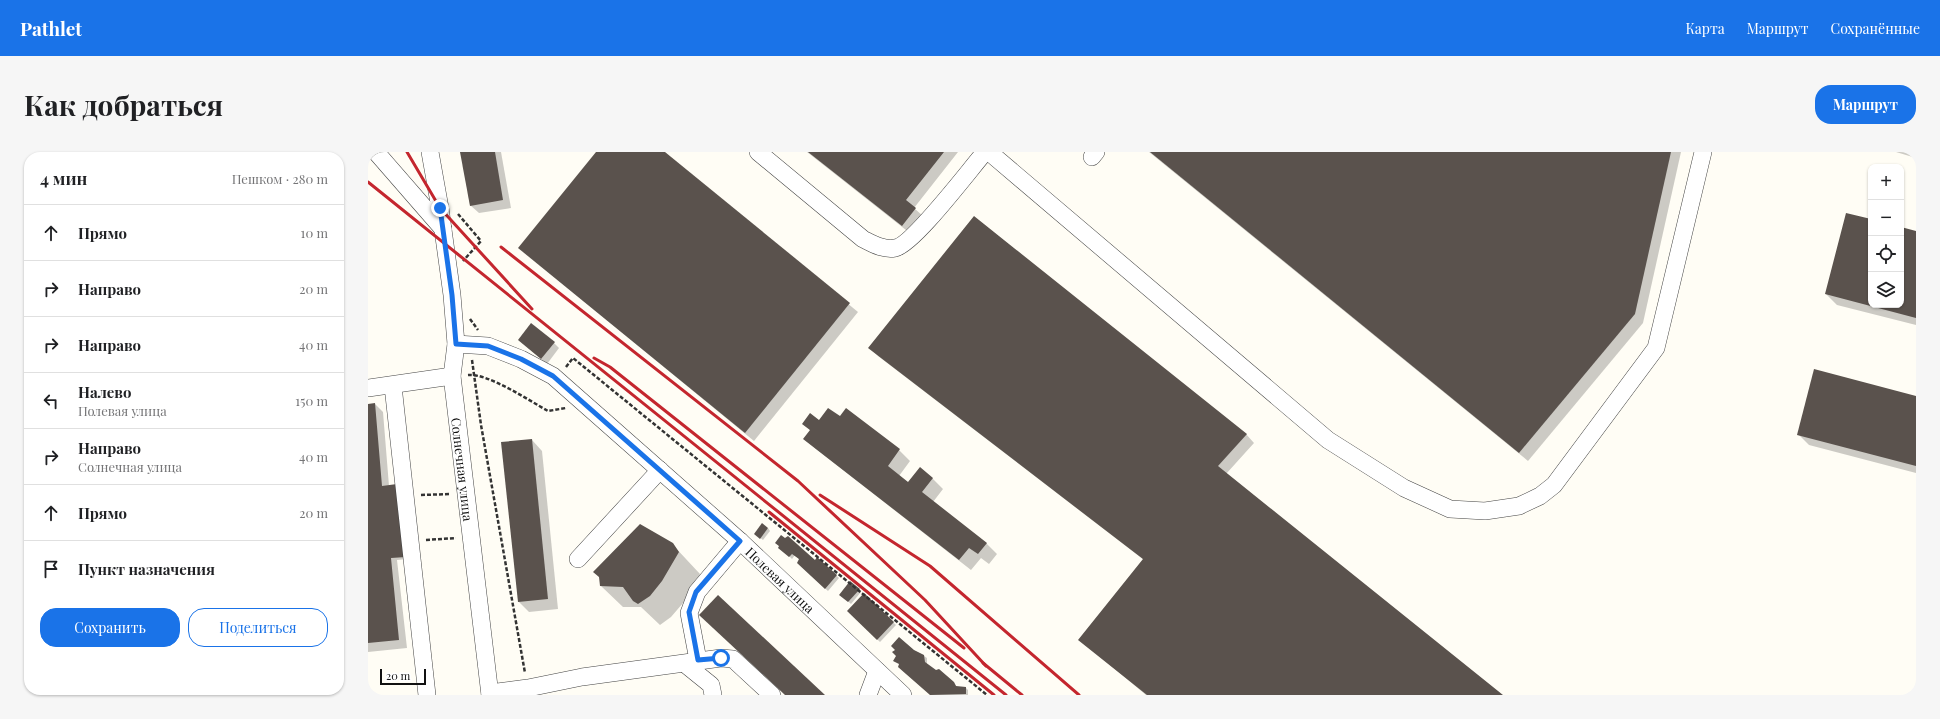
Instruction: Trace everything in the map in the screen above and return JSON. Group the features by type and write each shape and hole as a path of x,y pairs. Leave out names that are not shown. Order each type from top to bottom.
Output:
{"street":[{"path":"376,152 443,236"},
{"name":"Солнечная улица","path":"430,152 452,295 463,344 452,376 490,694"},
{"path":"758,152 863,239 880,247 896,248 913,236 985,152"},
{"path":"989,152 1328,440 1404,488 1450,508 1485,511 1519,506 1540,496 1554,485 1656,348 1703,152"},
{"name":"Полевая улица","path":"463,344 488,346 521,359 553,376 740,541 903,695"},
{"path":"368,388 393,386 452,376"},
{"path":"393,386 427,695"},
{"path":"578,559 660,470"},
{"path":"713,695 711,685 692,662 689,612 696,592 740,541"},
{"path":"490,694 582,677 692,662 733,659 772,695"},
{"path":"868,695 877,671"}],"path":[{"path":"463,344 481,425 528,688"},
{"path":"553,376 560,373 573,358 987,695"},
{"path":"405,496 455,494"},
{"path":"411,541 461,538"}],"building":[{"path":"460,152 495,152 503,200 470,206"},
{"path":"596,152 665,152 850,303 745,433 518,248"},
{"path":"808,152 944,152 906,200 916,208 902,226"},
{"path":"1150,152 1671,152 1635,314 1519,453"},
{"path":"1846,213 1868,218 1868,305 1825,294"},
{"path":"974,216 1247,434 1218,466 1503,695 1147,695 1078,640 1143,559 868,348"},
{"path":"1904,228 1916,231 1916,318 1878,308 1904,308"},
{"path":"531,323 555,342 541,359 518,340"},
{"path":"1814,369 1916,396 1916,466 1797,435"},
{"path":"375,403 382,486 397,484 406,557 391,558 399,640 368,643 368,404"},
{"path":"828,408 840,416 846,408 900,449 888,466 908,482 920,467 933,478 922,492 987,543 978,554 969,548 959,560 803,439 810,430 802,424 810,413 819,420"},
{"path":"532,439 548,599 518,602 501,442"},
{"path":"762,523 768,528 760,539 754,534"},
{"path":"640,524 673,543 679,552 662,581 650,596 638,604 633,601 623,587 600,586 599,577 593,572"},
{"path":"781,535 785,538 788,536 815,560 817,557 837,575 825,589 797,563 799,559 792,554 789,557 778,548 779,546 775,543"},
{"path":"850,581 860,589 848,602 839,595"},
{"path":"864,593 894,622 877,640 847,611"},
{"path":"718,595 825,695 785,695 699,615"},
{"path":"899,637 914,650 924,655 925,662 936,670 939,669 954,682 956,686 966,687 966,694 930,695 898,667 899,664 893,661 896,656 892,652 895,650 891,646"}],"railway":[{"path":"407,152 440,208 532,309"},
{"path":"368,182 1006,695"},
{"path":"501,247 798,481 925,600 986,666"},
{"path":"594,358 610,367 964,648"},
{"path":"820,495 930,566 1079,695"},
{"path":"769,512 994,695"},
{"path":"983,663 1022,695"}],"route":[{"path":"440,208 452,295 456,344 488,346 521,359 553,376 740,541 696,592 689,612 698,660 721,658"}]}
